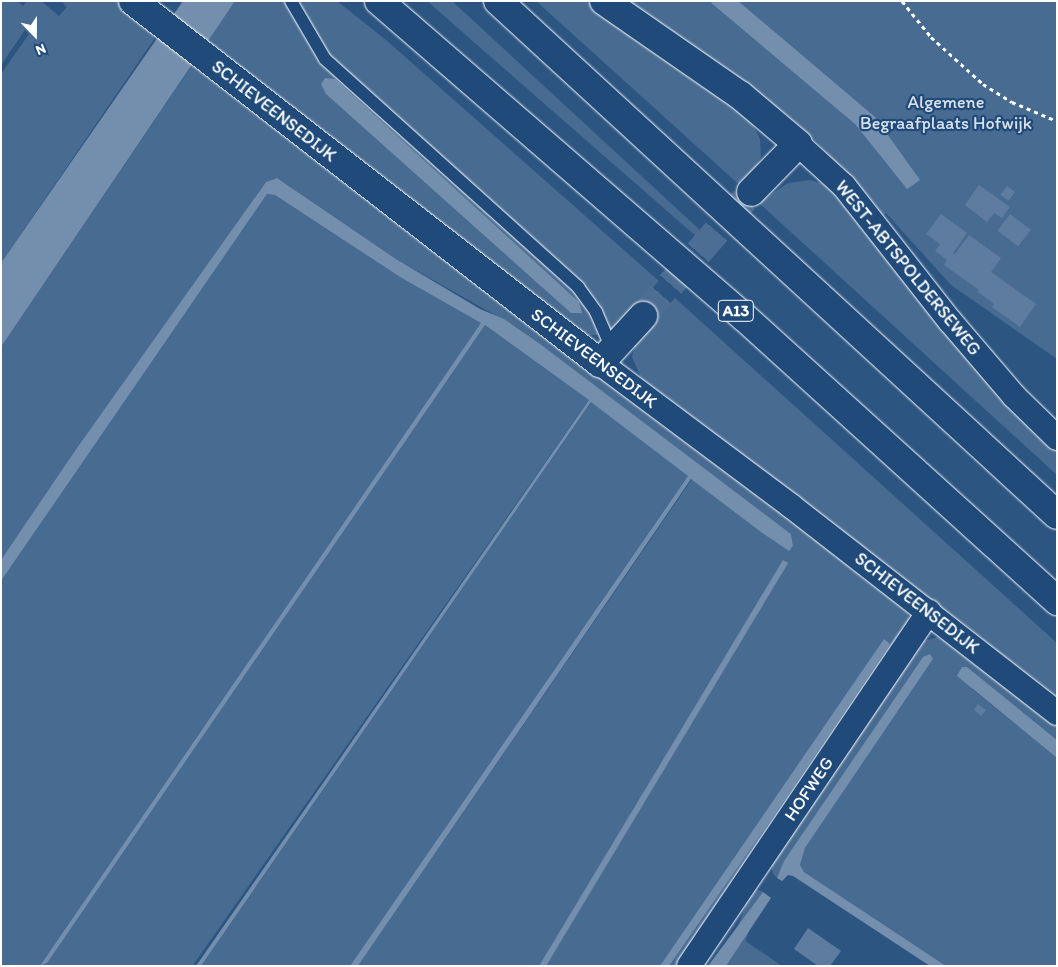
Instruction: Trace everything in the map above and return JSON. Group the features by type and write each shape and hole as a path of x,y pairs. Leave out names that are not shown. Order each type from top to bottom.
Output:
{"main road":[{"name":"A13","path":"375,1 409,28 744,317 1057,601"},
{"path":"380,1 409,28"},
{"path":"498,1 1057,515"},
{"name":"WEST-ABTSPOLDERSEWEG","path":"604,1 740,95 798,144"},
{"name":"SCHIEVEENSEDIJK","path":"135,3 231,77 606,356"},
{"path":"751,192 798,144"},
{"path":"606,356 643,316"}],"street":[{"name":"WEST-ABTSPOLDERSEWEG","path":"798,144 844,186 950,321 1014,396 1055,432"},
{"name":"SCHIEVEENSEDIJK","path":"606,356 1057,713"},
{"name":"HOFWEG","path":"689,966 929,612"}],"lane":[{"path":"291,1 326,59 578,287 596,312 606,356"}],"path":[{"path":"902,1 931,37 983,84 1012,102 1057,121"}],"green space":[{"path":"1,1 17,1 23,6 27,1 41,1 59,16 67,7 61,1 119,1 159,32 1,263 1,74 29,34 25,30 1,65"},
{"path":"235,1 337,1 386,40 659,281 607,335 586,335 206,43"},
{"path":"427,1 452,1 701,231 697,236 691,232"},
{"path":"536,1 585,1 730,100 748,115 760,139 761,157 745,190"},
{"name":"Algemene Begraafplaats Hofwijk","path":"622,1 1057,1 1057,359 951,285 886,213 882,217 818,143 786,115"},
{"path":"195,61 906,609 911,622 683,966 358,966 692,479 789,550 793,546 791,534 516,327 396,259 277,178 266,182 1,560 1,347"},
{"path":"810,180 828,185 1057,449 1057,475 758,202 788,183"},
{"path":"267,194 275,195 400,277 482,323 47,957 40,966 1,966 1,581"},
{"path":"675,298 1057,643 1057,703 642,380 632,357 636,341"},
{"path":"485,325 590,398 192,966 46,966 39,961"},
{"path":"592,401 688,476 350,966 201,966"},
{"path":"938,637 957,645 1057,726 1057,740 967,667 972,689 1057,758 1057,966 946,966 804,872 800,865 805,848 933,659 923,657 785,861 777,878 773,874 770,860 923,641"},
{"path":"752,888 763,892 736,966 724,966"},
{"path":"744,940 782,966 726,966"}],"shaded area":[{"path":"183,1 235,1 1,347 1,263"},
{"path":"709,1 738,1 875,117 920,180 907,189 855,124"},
{"path":"325,78 335,79 579,302 582,313 571,313 326,94 321,84"},
{"path":"277,178 396,259 480,309 504,319 540,344 791,534 793,546 789,551 691,479 358,966 350,966 688,476 591,402 201,966 196,966 589,400 485,325 47,963 40,966 481,323 400,277 275,195 267,194 1,581 1,560 77,448 266,182"},
{"path":"783,560 788,563 546,966 539,966"},
{"path":"884,639 890,644 770,821 669,966 660,966"},
{"path":"930,654 933,659 805,848 800,865 804,872 946,966 930,966 793,876 788,875 782,881 777,878 784,861 923,657"},
{"path":"962,667 967,667 1057,740 1057,758 957,676"},
{"path":"763,892 771,898 726,966 708,966"}],"building":[{"path":"979,185 1010,207 1002,218 994,213 987,222 965,205"},
{"path":"1007,186 1015,192 1008,201 1000,195"},
{"path":"941,214 967,233 953,253 955,254 969,235 1001,258 991,272 1036,304 1020,327 992,307 994,304 978,292 979,290 944,265 947,260 935,251 940,244 926,234"},
{"path":"1010,214 1031,230 1018,246 997,231"},
{"path":"978,704 986,710 981,716 974,710"},
{"path":"808,928 841,951 830,966 818,966 794,949"}],"tunnel":[{"path":"643,316 751,192"}]}
